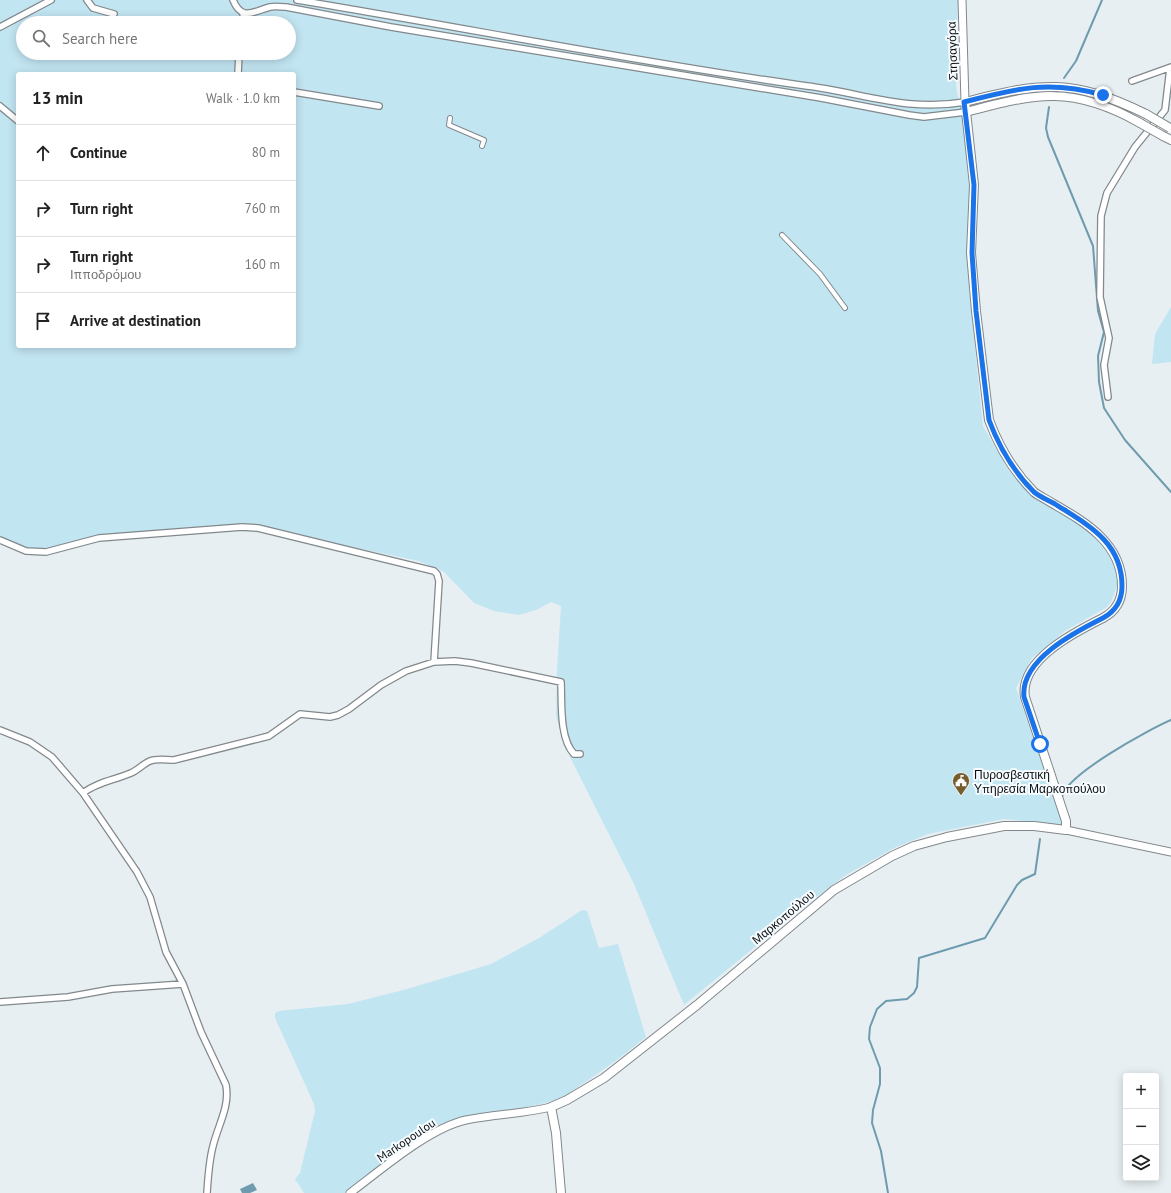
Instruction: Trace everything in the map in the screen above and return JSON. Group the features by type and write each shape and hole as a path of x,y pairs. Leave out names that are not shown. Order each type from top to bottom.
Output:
{"main road":[{"path":"1066,830 1066,821 1037,738 1024,690 1028,676 1043,655 1072,634 1111,613 1117,607 1122,589 1122,572 1110,547 1100,534 1035,493 1021,478 995,438 989,420 985,398 973,275 972,253 974,185 964,102 1023,88 1061,86 1083,89 1103,95 1146,114 1171,128"},
{"path":"966,112 1024,98 1060,96 1081,99 1107,107 1167,138"},
{"name":"Μαρκοπούλου","path":"551,1107 568,1100 604,1078 703,1000 834,890 892,856 914,846 947,837 1004,826 1034,826 1066,830"},
{"path":"551,1107 556,1133 560,1193"}],"street":[{"path":"21,16 51,0"},
{"path":"87,0 94,8 114,14"},
{"path":"233,0 238,9 243,13 252,14 271,7 286,7 391,27 821,98 924,117 966,112"},
{"path":"297,0 466,31 818,87 910,105 938,106 964,102"},
{"name":"Στησαγόρα","path":"962,0 964,102"},
{"path":"0,27 16,19"},
{"path":"238,72 239,60"},
{"path":"1108,397 1104,365 1109,338 1100,296 1101,216 1107,193 1135,147 1165,110 1170,67 1132,81"},
{"path":"766,90 768,80"},
{"path":"296,92 378,106"},
{"path":"0,106 16,119"},
{"path":"450,118 449,125 484,140 482,146"},
{"path":"782,235 820,274 845,308"},
{"path":"0,540 26,551 46,552 99,538 242,527 272,531 434,571 437,574 439,581 434,662"},
{"path":"83,793 98,784 106,783 116,777 130,774 150,761 162,759 174,760 269,736 300,714 330,716 338,715 349,709 382,685 406,671 434,662 455,661 471,663 561,682 562,713 567,740 574,754 580,754"},
{"path":"0,730 30,742 52,757 83,793 137,872 150,897 166,952 183,984 201,1032 226,1085 228,1094 225,1110 213,1146 208,1168 207,1193"},
{"path":"1066,830 1171,852"},
{"path":"0,1002 68,997 112,989 183,984"},
{"name":"Markopoulou","path":"350,1193 430,1135 446,1127 465,1120 551,1107"}],"shaded area":[{"path":"0,0 958,0 956,87 966,132 971,182 968,237 969,288 983,426 1007,468 1021,484 1090,533 1105,548 1115,568 1117,586 1111,602 1107,607 1065,631 1032,658 1016,688 1063,825 1004,819 928,834 894,848 846,875 810,902 684,1005 634,884 570,757 556,717 561,606 551,602 536,610 519,615 494,611 474,603 444,572 419,561 245,525 102,536 50,550 32,550 0,538"},
{"path":"1171,307 1171,362 1152,364 1155,334"},
{"path":"582,910 587,911 599,948 618,944 646,1037 598,1074 560,1098 537,1105 476,1114 447,1122 433,1128 345,1193 304,1193 295,1179 300,1173 315,1111 314,1104 275,1018 275,1013 279,1011 348,1004 407,989 491,964 539,938"},
{"path":"253,1183 257,1190 250,1193 242,1193 240,1189"}],"waterway":[{"path":"1064,78 1076,61 1102,0"},
{"path":"1049,107 1046,128 1048,137 1093,246 1098,311 1104,332 1098,356 1099,382 1104,408 1125,440 1171,492"},
{"path":"1062,798 1066,789 1076,778 1091,766 1145,733 1171,720"},
{"path":"888,1193 881,1151 872,1123 873,1110 880,1084 880,1068 869,1039 870,1027 877,1009 886,1001 907,999 914,993 917,987 919,958 985,938 1017,885 1022,880 1035,874 1040,839"}],"place":[{"name":"Πυροσβεστική Υπηρεσία Μαρκοπούλου","path":"961,796"}],"route":[{"path":"1040,744 1024,697 1025,682 1034,666 1043,655 1072,634 1111,613 1117,607 1122,589 1122,572 1115,555 1100,534 1035,493 1021,478 995,438 989,420 985,398 976,311 972,253 974,185 964,102 1036,86 1072,87 1103,95"}]}
